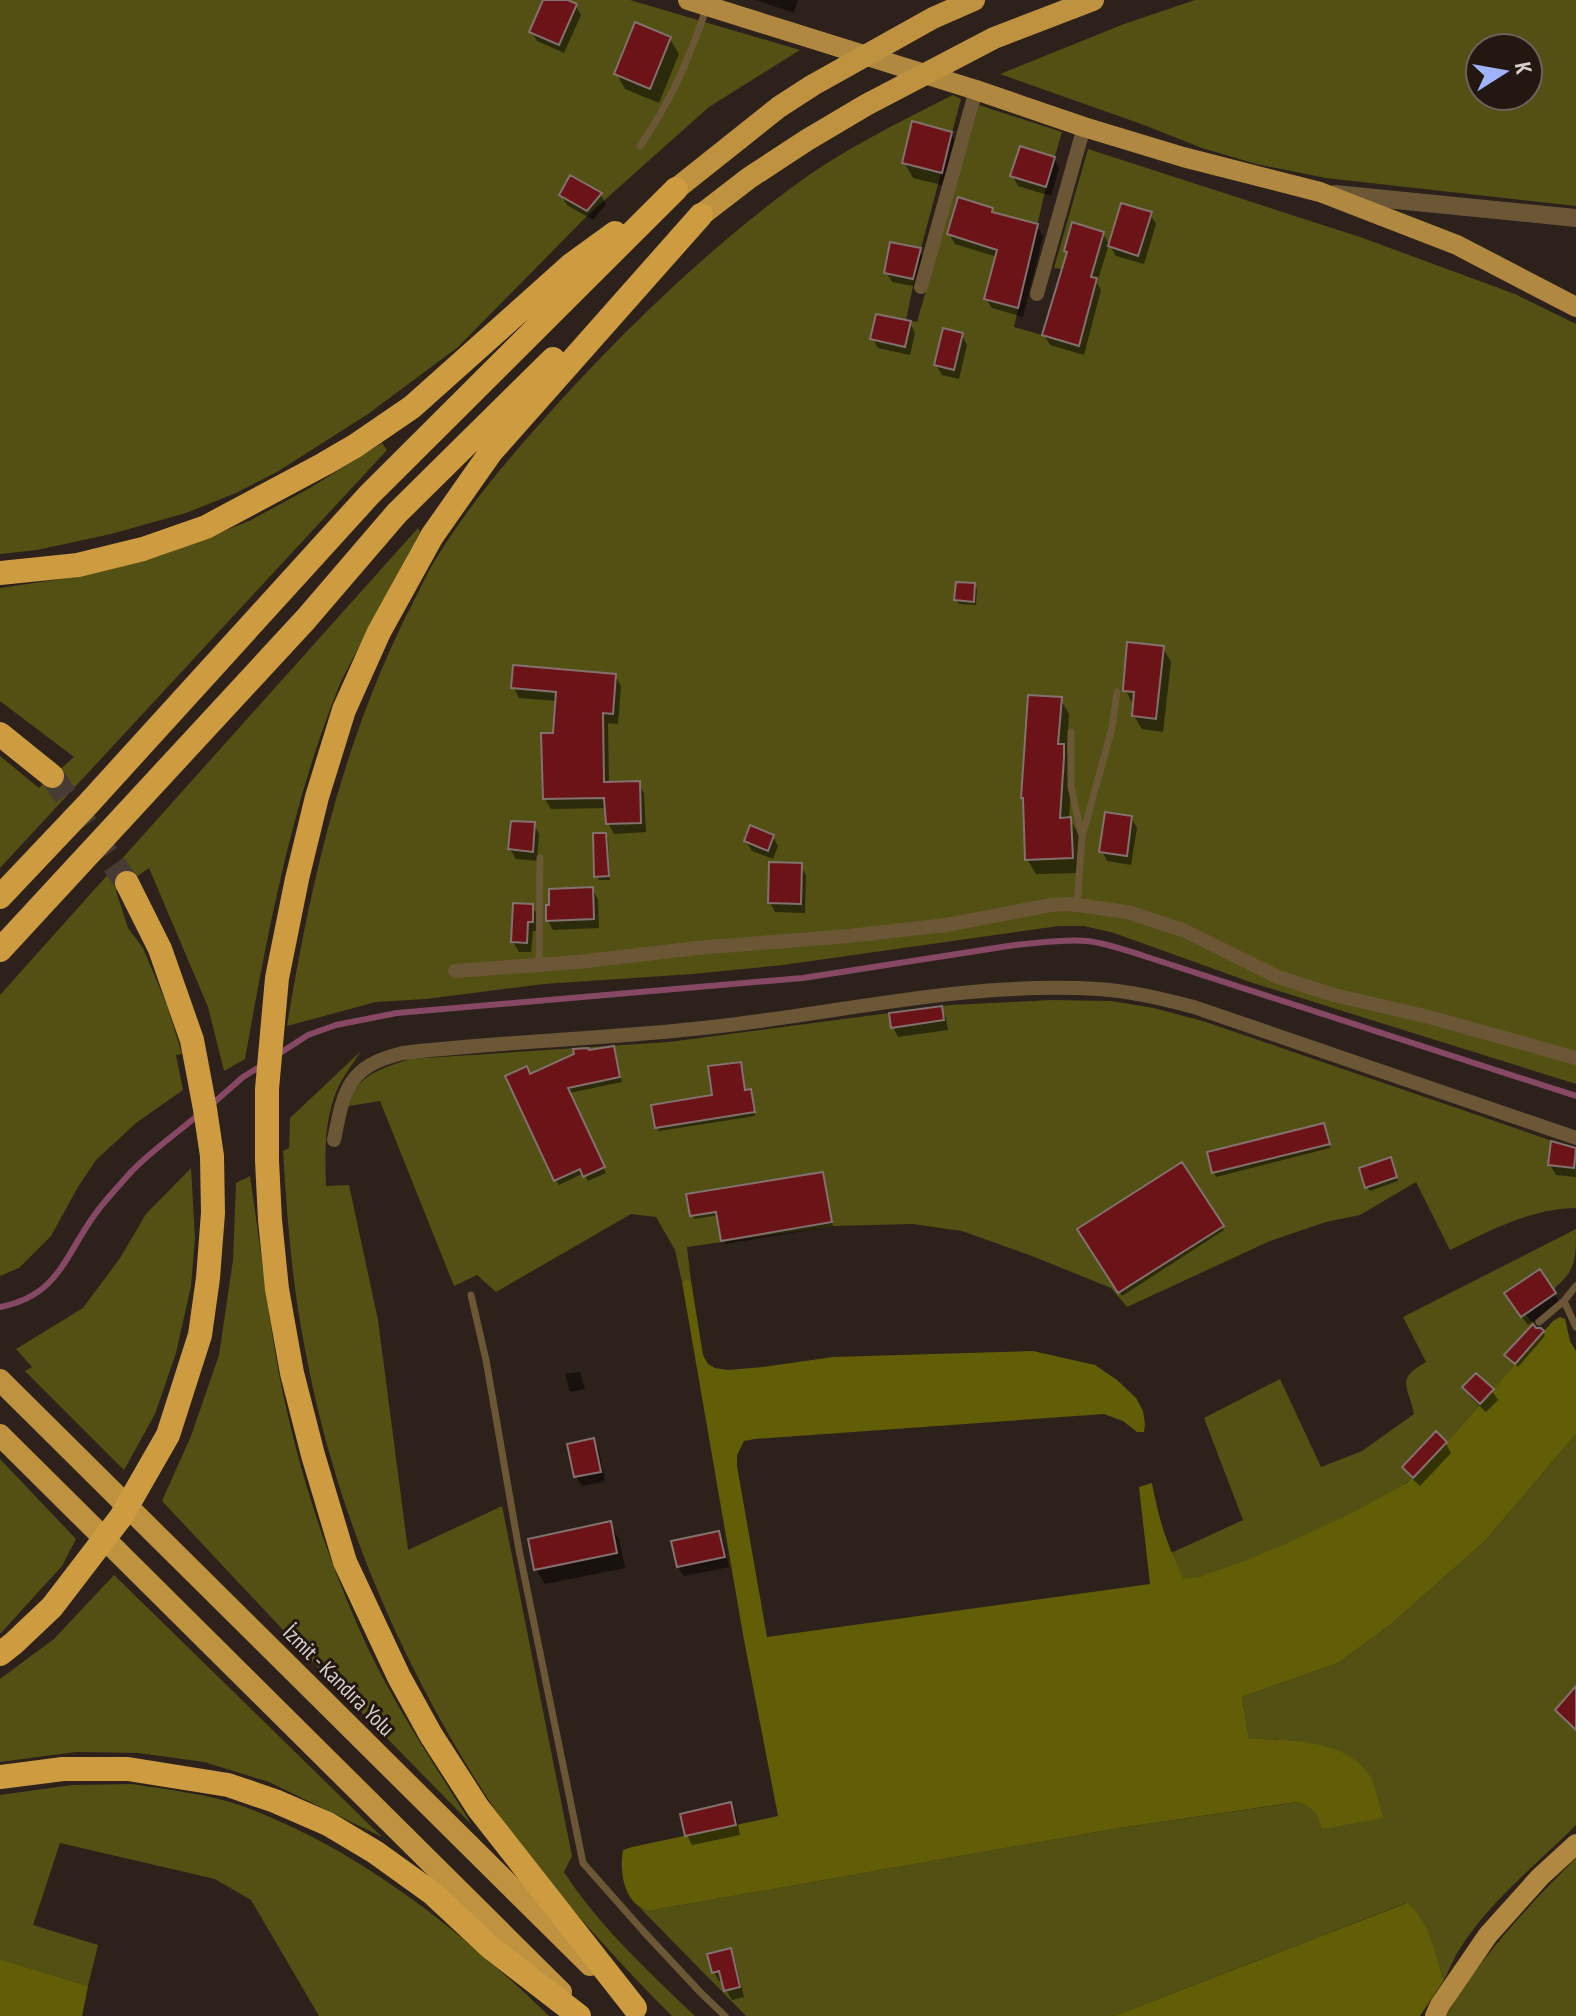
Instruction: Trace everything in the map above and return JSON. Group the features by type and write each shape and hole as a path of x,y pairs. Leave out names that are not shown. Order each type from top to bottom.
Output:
{"highway":[{"path":"0,573 78,565 143,549 206,527 355,446 412,407 571,265 676,189 779,107 933,18 974,0"},
{"path":"0,950 306,619 397,513 701,215 749,178 866,105 994,38 1093,0"},
{"path":"0,897 271,605 319,547 676,189"},
{"path":"639,2012 470,1796 399,1677 345,1562 292,1373 277,1289 267,1161 267,1089 277,978 317,797 344,710 379,632 432,536 491,452 701,215"},
{"path":"0,734 52,776"},
{"path":"0,1654 52,1607 121,1517 168,1435 200,1335 213,1213 212,1156 205,1109 192,1040 160,949 127,883"},
{"name":"İzmit - Kandıra Yolu","path":"1,1382 639,2012"},
{"path":"0,1435 586,2016"},
{"path":"0,1777 63,1769 128,1769 228,1785 275,1801 328,1824 387,1860 432,1893 490,1947 579,2016"}],"main road":[{"path":"697,3 1084,127 1183,157 1320,192 1457,245 1576,307"},
{"path":"1435,2016 1488,1935 1540,1877 1576,1844"}],"street":[{"path":"921,287 976,90"},
{"path":"1037,294 1084,127"},
{"path":"1320,192 1576,218"},
{"path":"455,971 849,936 946,925 1051,905 1077,905 1127,912 1183,930 1278,977 1334,995 1429,1017 1576,1058"},
{"path":"334,1140 341,1104 359,1072 378,1060 403,1053 711,1027 985,991 1048,987 1101,989 1194,1007 1576,1138"}],"lane":[{"path":"640,146 676,88 690,57 697,3"},
{"path":"1077,905 1082,837 1112,728 1117,692"},
{"path":"1071,732 1071,786 1082,837"},
{"path":"539,965 540,858"},
{"path":"1539,1322 1576,1286"},
{"path":"471,1295 583,1863 725,2016"},
{"path":"1564,1301 1576,1327"}],"shaded area":[{"path":"0,0 630,0 800,50 709,107 590,213 458,347 368,414 277,472 186,513 111,534 37,550 0,554"},
{"path":"1195,0 1576,0 1576,206 1326,178 1256,164 1202,148 1000,74 1124,24"},
{"path":"953,95 961,99 921,248 906,320 917,322 979,105 1062,132 1014,327 1042,335 1062,269 1054,268 1088,149 1360,237 1515,294 1576,324 1576,1084 1253,983 1114,933 1084,926 1059,926 783,965 544,984 376,1002 287,1026 306,920 346,765 383,665 431,567 456,528 498,472 572,388 631,327 725,241 829,162"},
{"path":"382,443 387,450 0,868 0,756 39,788 74,757 0,701 0,588 74,577 160,556 249,521"},
{"path":"418,528 420,532 341,681 305,783 282,874 245,1059 224,1071 208,1007 149,868 116,891 128,928 143,948 167,1005 182,1054 176,1055 183,1090 136,1123 96,1160 51,1236 19,1268 0,1276 0,995"},
{"path":"1052,1000 1111,1001 1154,1008 1206,1022 1576,1149 1576,1208 1527,1216 1450,1250 1416,1182 1360,1215 1326,1222 1270,1241 1127,1307 1111,1288 1032,1256 962,1231 912,1224 834,1226 687,1247 691,1281 686,1279 682,1282 675,1250 656,1217 631,1214 496,1292 477,1275 454,1286 380,1101 349,1106 362,1081 381,1069 410,1059 669,1042 950,1005"},
{"path":"361,1051 339,1085 330,1113 326,1186 349,1185 378,1320 408,1550 502,1506 572,1856 564,1872 609,1930 695,2016 672,2016 597,1937 519,1845 481,1789 414,1670 360,1546 319,1416 300,1325 283,1151 289,1148 290,1118"},
{"path":"191,1168 195,1238 191,1286 176,1353 155,1414 124,1470 25,1371 32,1367 16,1349 83,1308 120,1258 146,1214"},
{"path":"250,1176 279,1374 293,1438 321,1532 344,1594 382,1676 472,1825 328,1678 162,1501 191,1436 219,1355 233,1260 236,1183"},
{"path":"1576,1229 1576,1249 1571,1270 1554,1289 1539,1269 1505,1293 1521,1317 1525,1314 1542,1333 1533,1343 1523,1334 1505,1354 1515,1364 1494,1389 1476,1373 1463,1387 1480,1404 1447,1442 1435,1431 1402,1466 1413,1478 1381,1499 1325,1527 1228,1568 1184,1580 1171,1553 1243,1520 1204,1418 1280,1379 1321,1467 1362,1451 1414,1414 1407,1378 1426,1362 1403,1317"},
{"path":"686,1279 691,1281 703,1355 708,1364 715,1368 763,1367 833,1357 1033,1351 1095,1365 1136,1398 1143,1411 1144,1432 1137,1432 1123,1421 1104,1414 744,1441 737,1455 737,1466 767,1637 1150,1584 1139,1487 1152,1483 1164,1532 1184,1579 1242,1562 1350,1514 1407,1483 1553,1321 1560,1317 1565,1319 1570,1341 1576,1351 1576,1434 1485,1541 1390,1625 1338,1663 1242,1697 1249,1739 1298,1741 1332,1748 1347,1755 1370,1776 1383,1818 1322,1829 1314,1812 1298,1802 1119,1828 648,1911 628,1894 623,1877 623,1850 778,1816 682,1282"},
{"path":"1576,1434 1576,1825 1486,1914 1459,1951 1444,1980 1424,1924 1406,1903 1114,2016 746,2016 640,1908 648,1911 1119,1828 1299,1802 1311,1807 1320,1820 1383,1818 1277,1739 1249,1739 1242,1697 1338,1663 1390,1625 1485,1541"},
{"path":"0,1459 76,1539 62,1566 0,1634"},
{"path":"114,1575 382,1837 269,1782 204,1762 138,1753 76,1752 0,1762 0,1679 54,1639"},
{"path":"132,1784 189,1793 245,1807 329,1846 408,1896 445,1924 549,2016 319,2016 251,1900 215,1879 60,1843 33,1925 98,1945 88,1986 0,1959 0,1795 72,1785"},
{"path":"1576,1858 1576,2016 1446,2016 1474,1973 1506,1933"},
{"path":"1407,1903 1426,1928 1444,1980 1420,2016 1114,2016"},
{"path":"0,1959 88,1986 82,2016 0,2016"}],"building":[{"path":"543,0 568,0 577,4 559,45 529,32"},
{"path":"635,22 671,37 650,89 614,74"},
{"path":"912,121 952,132 942,173 902,163"},
{"path":"1020,146 1055,157 1046,187 1010,176"},
{"path":"570,175 602,193 587,211 559,195"},
{"path":"958,197 993,208 992,212 1038,224 1018,308 984,299 997,250 947,234"},
{"path":"1121,203 1152,212 1138,256 1108,246"},
{"path":"1072,222 1104,232 1091,277 1097,278 1079,346 1042,335 1067,252 1064,251"},
{"path":"890,242 921,248 913,279 884,273"},
{"path":"876,314 911,321 905,347 870,339"},
{"path":"943,328 963,333 954,370 934,365"},
{"path":"956,582 975,583 974,602 954,600"},
{"path":"1127,642 1164,646 1156,719 1132,716 1134,692 1123,691"},
{"path":"513,665 616,674 613,714 603,713 604,782 640,781 641,823 606,824 604,798 543,799 541,733 553,733 556,692 511,688"},
{"path":"1028,695 1062,697 1058,744 1064,744 1060,818 1071,817 1073,858 1025,860 1021,798"},
{"path":"1105,812 1132,816 1127,856 1099,852"},
{"path":"511,821 535,822 533,852 508,849"},
{"path":"750,825 774,835 768,851 744,841"},
{"path":"593,833 606,833 609,876 594,877"},
{"path":"769,862 802,863 801,904 768,903"},
{"path":"593,887 594,919 546,921 549,889"},
{"path":"513,903 533,904 533,922 528,922 527,943 511,942"},
{"path":"942,1006 944,1020 891,1028 889,1013"},
{"path":"614,1046 620,1077 568,1088 605,1167 583,1177 580,1169 554,1181 505,1076 527,1066 530,1074 574,1054 573,1049"},
{"path":"741,1062 745,1090 751,1089 755,1112 655,1128 651,1105 712,1095 708,1066"},
{"path":"1324,1123 1330,1144 1212,1173 1207,1152"},
{"path":"1551,1141 1576,1148 1574,1168 1548,1165"},
{"path":"1391,1157 1397,1177 1365,1188 1359,1168"},
{"path":"1182,1162 1224,1226 1118,1293 1077,1229"},
{"path":"823,1172 832,1222 721,1241 716,1212 690,1216 686,1194"},
{"path":"1540,1269 1556,1293 1521,1317 1504,1293"},
{"path":"1533,1324 1544,1331 1515,1364 1504,1355"},
{"path":"1476,1373 1494,1389 1480,1404 1462,1387"},
{"path":"1436,1431 1447,1442 1413,1478 1402,1467"},
{"path":"594,1438 601,1472 574,1477 567,1444"},
{"path":"611,1521 617,1553 534,1570 528,1539"},
{"path":"719,1531 725,1557 677,1567 671,1541"},
{"path":"1576,1686 1576,1730 1555,1710"},
{"path":"731,1802 736,1825 685,1836 680,1814"},
{"path":"731,1948 740,1987 724,1991 719,1971 712,1973 707,1954"}],"waterway":[{"path":"277,1055 308,1035 336,1025 397,1013 803,978 1015,945 1087,941 1123,949 1576,1096"},
{"path":"210,1106 243,1077 261,1066"},
{"path":"0,1307 34,1295 46,1285 65,1263 95,1214 131,1172 198,1115"}],"tunnel":[{"path":"52,776 127,883"}]}
